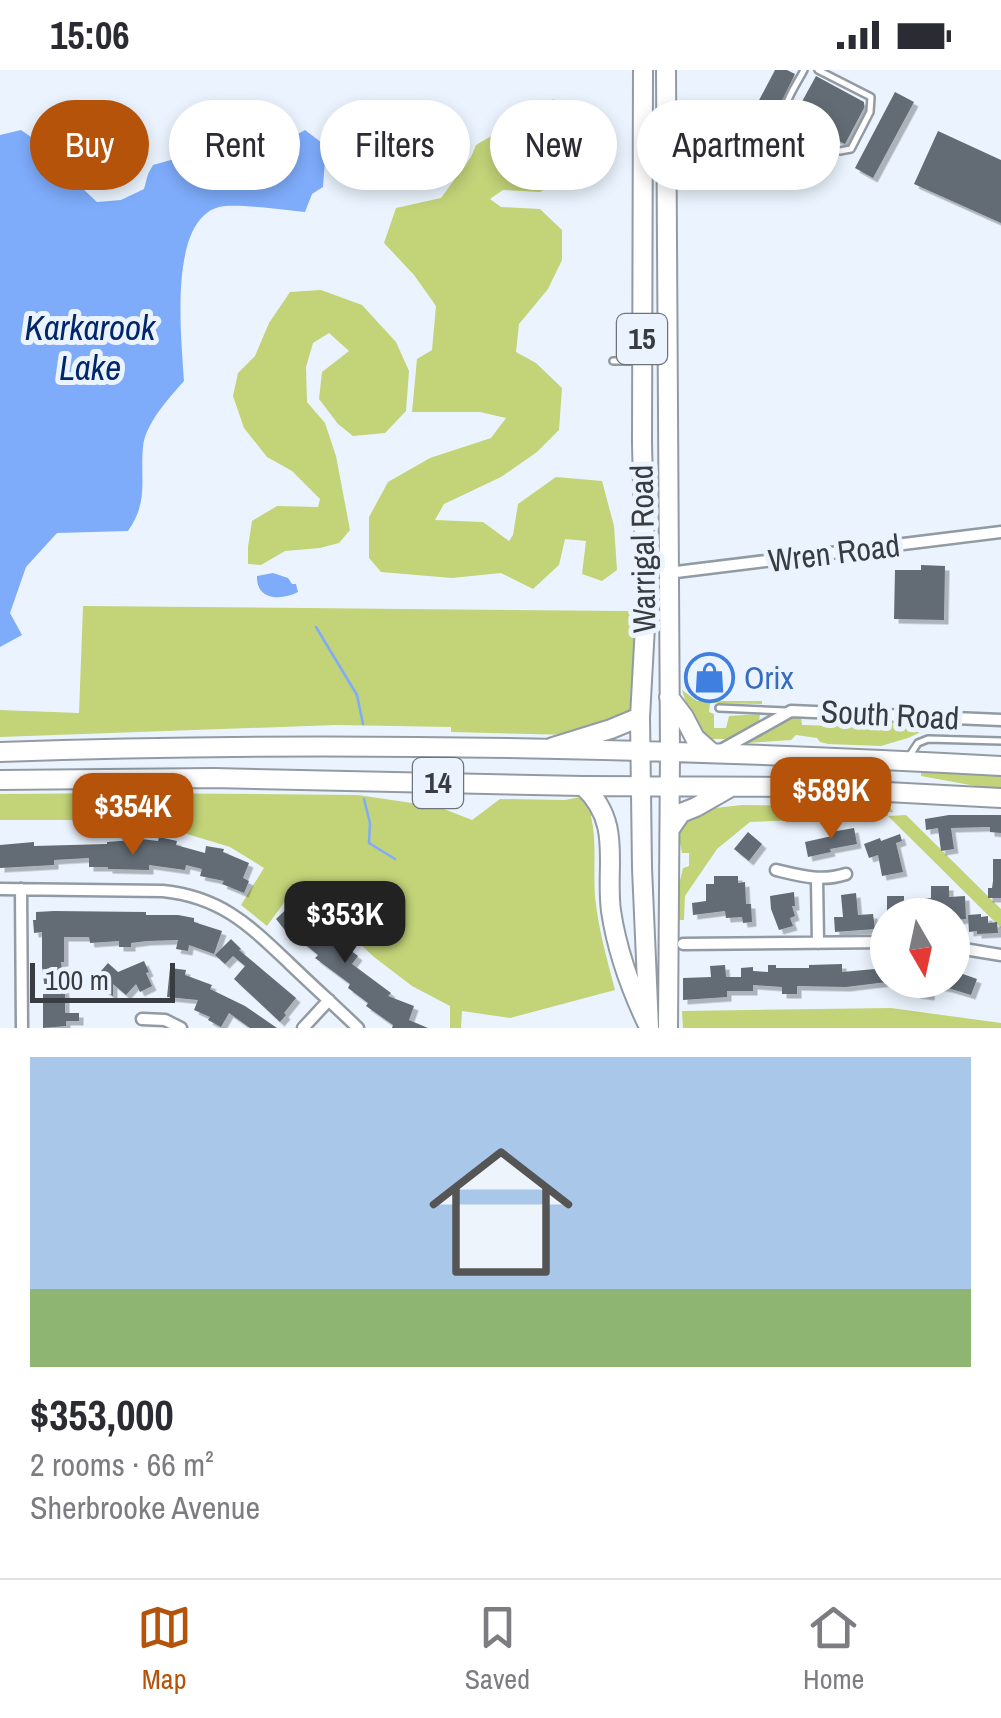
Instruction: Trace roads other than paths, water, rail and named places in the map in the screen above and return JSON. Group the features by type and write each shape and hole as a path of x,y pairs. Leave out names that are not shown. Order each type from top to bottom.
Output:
{"highway":[{"name":"Warrigal Road","path":"642,70 646,608 640,717 650,1028"},
{"name":"Warrigal Road","path":"666,70 668,1028"},
{"path":"669,696 695,738 714,753"},
{"path":"544,750 640,717"},
{"name":"14","path":"0,752 279,745 641,752"},
{"name":"South Road","path":"641,752 908,759 1001,766"},
{"name":"14","path":"0,780 213,778 792,787 1001,798"},
{"path":"583,786 598,800 608,828 611,910 617,942 630,989 650,1028"},
{"path":"670,829 681,813 731,787"}],"street":[{"name":"Wren Road","path":"667,572 1001,532"},
{"path":"714,753 791,711"},
{"name":"South Road","path":"791,711 1001,720"},
{"path":"776,870 818,879 846,874"},
{"path":"818,879 818,943"},
{"path":"0,889 163,892 199,898 224,908 249,925 358,1028"},
{"path":"20,889 22,1028"},
{"path":"683,944 870,942"},
{"path":"970,950 1001,955"},
{"path":"303,1028 329,1000"},
{"path":"142,1019 166,1020 180,1028"}],"lane":[{"path":"804,70 783,112 784,124 840,151 851,149 870,112 870,97 818,70"},
{"path":"613,361 642,361"},
{"name":"South Road","path":"719,708 791,711"},
{"path":"908,759 918,743 928,738 1001,741"}],"water":[{"name":"Karkarook Lake","path":"21,130 30,136 30,190 84,190 97,202 121,200 149,190 153,165 169,161 169,190 300,190 300,133 305,130 320,141 320,189 312,194 305,212 226,206 202,217 191,234 181,284 184,381 148,429 143,447 141,500 135,520 128,531 57,533 26,567 10,613 22,635 0,647 0,135"},
{"path":"273,573 296,584 298,592 284,597 265,594 257,576"}],"waterway":[{"path":"316,627 357,695 363,724"},
{"path":"364,799 370,823 369,843 395,859"}],"place":[{"name":"Orix","path":"709,678"}]}
